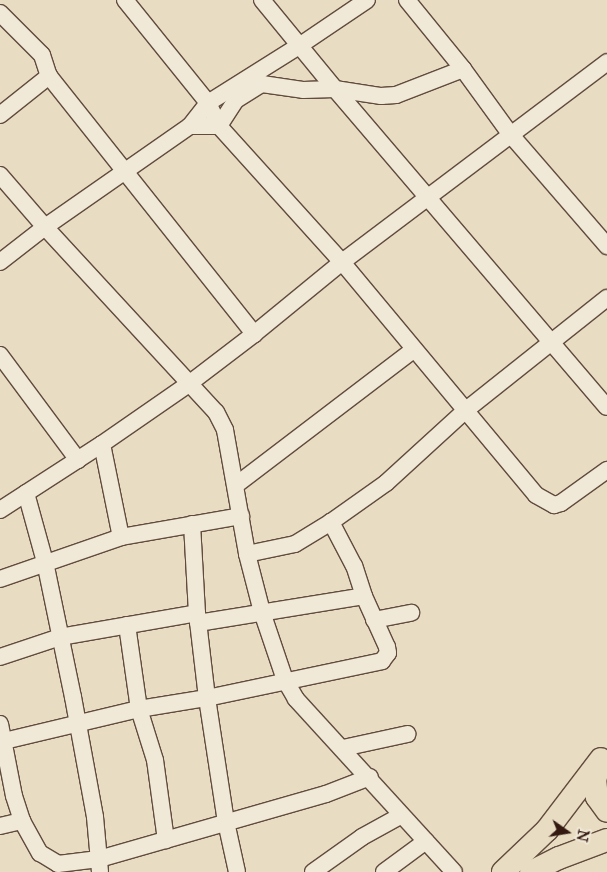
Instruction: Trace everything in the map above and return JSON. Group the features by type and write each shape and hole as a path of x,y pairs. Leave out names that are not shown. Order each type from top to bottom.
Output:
{"highway":[{"path":"604,754 595,779 597,797 607,811"},
{"path":"503,872 547,830 604,754"},
{"path":"531,872 559,858 607,840"}],"street":[{"path":"262,0 335,89 607,407"},
{"path":"0,262 44,227 190,126 208,103 299,46 367,0"},
{"path":"406,0 463,69 511,135 607,246"},
{"path":"136,3 208,103 219,126 342,262 413,350 466,410 536,495 545,502 554,505 561,503 607,470"},
{"path":"0,13 42,55 48,76 254,334"},
{"path":"0,510 102,444 190,383 254,334 342,262 605,67"},
{"path":"219,126 236,100 262,84 303,90 335,89 381,96 396,95 463,69"},
{"path":"0,114 48,76"},
{"path":"190,126 219,126"},
{"path":"0,175 44,227 216,412 225,430 236,485 246,554 262,612 285,680 296,699 370,777 400,816 454,872"},
{"path":"246,554 295,544 331,522 386,483 466,410 607,298"},
{"path":"236,485 413,350"},
{"path":"0,355 78,460"},
{"path":"102,444 121,537"},
{"path":"26,493 45,562 78,724 95,817 100,866"},
{"path":"0,579 121,537 240,516"},
{"path":"2,742 139,708 207,698 382,661 388,653 364,596 354,566 331,522"},
{"path":"192,524 198,618 207,698 226,822 237,872"},
{"path":"0,656 60,638 128,625 262,612 364,596"},
{"path":"374,620 411,613"},
{"path":"128,625 139,708 155,760 166,840"},
{"path":"0,724 14,796 22,820 40,853 52,868 100,866 166,840 326,794 370,777"},
{"path":"343,748 408,734"},
{"path":"313,872 362,837 400,816"},
{"path":"0,826 22,820"},
{"path":"384,872 426,841"}]}
